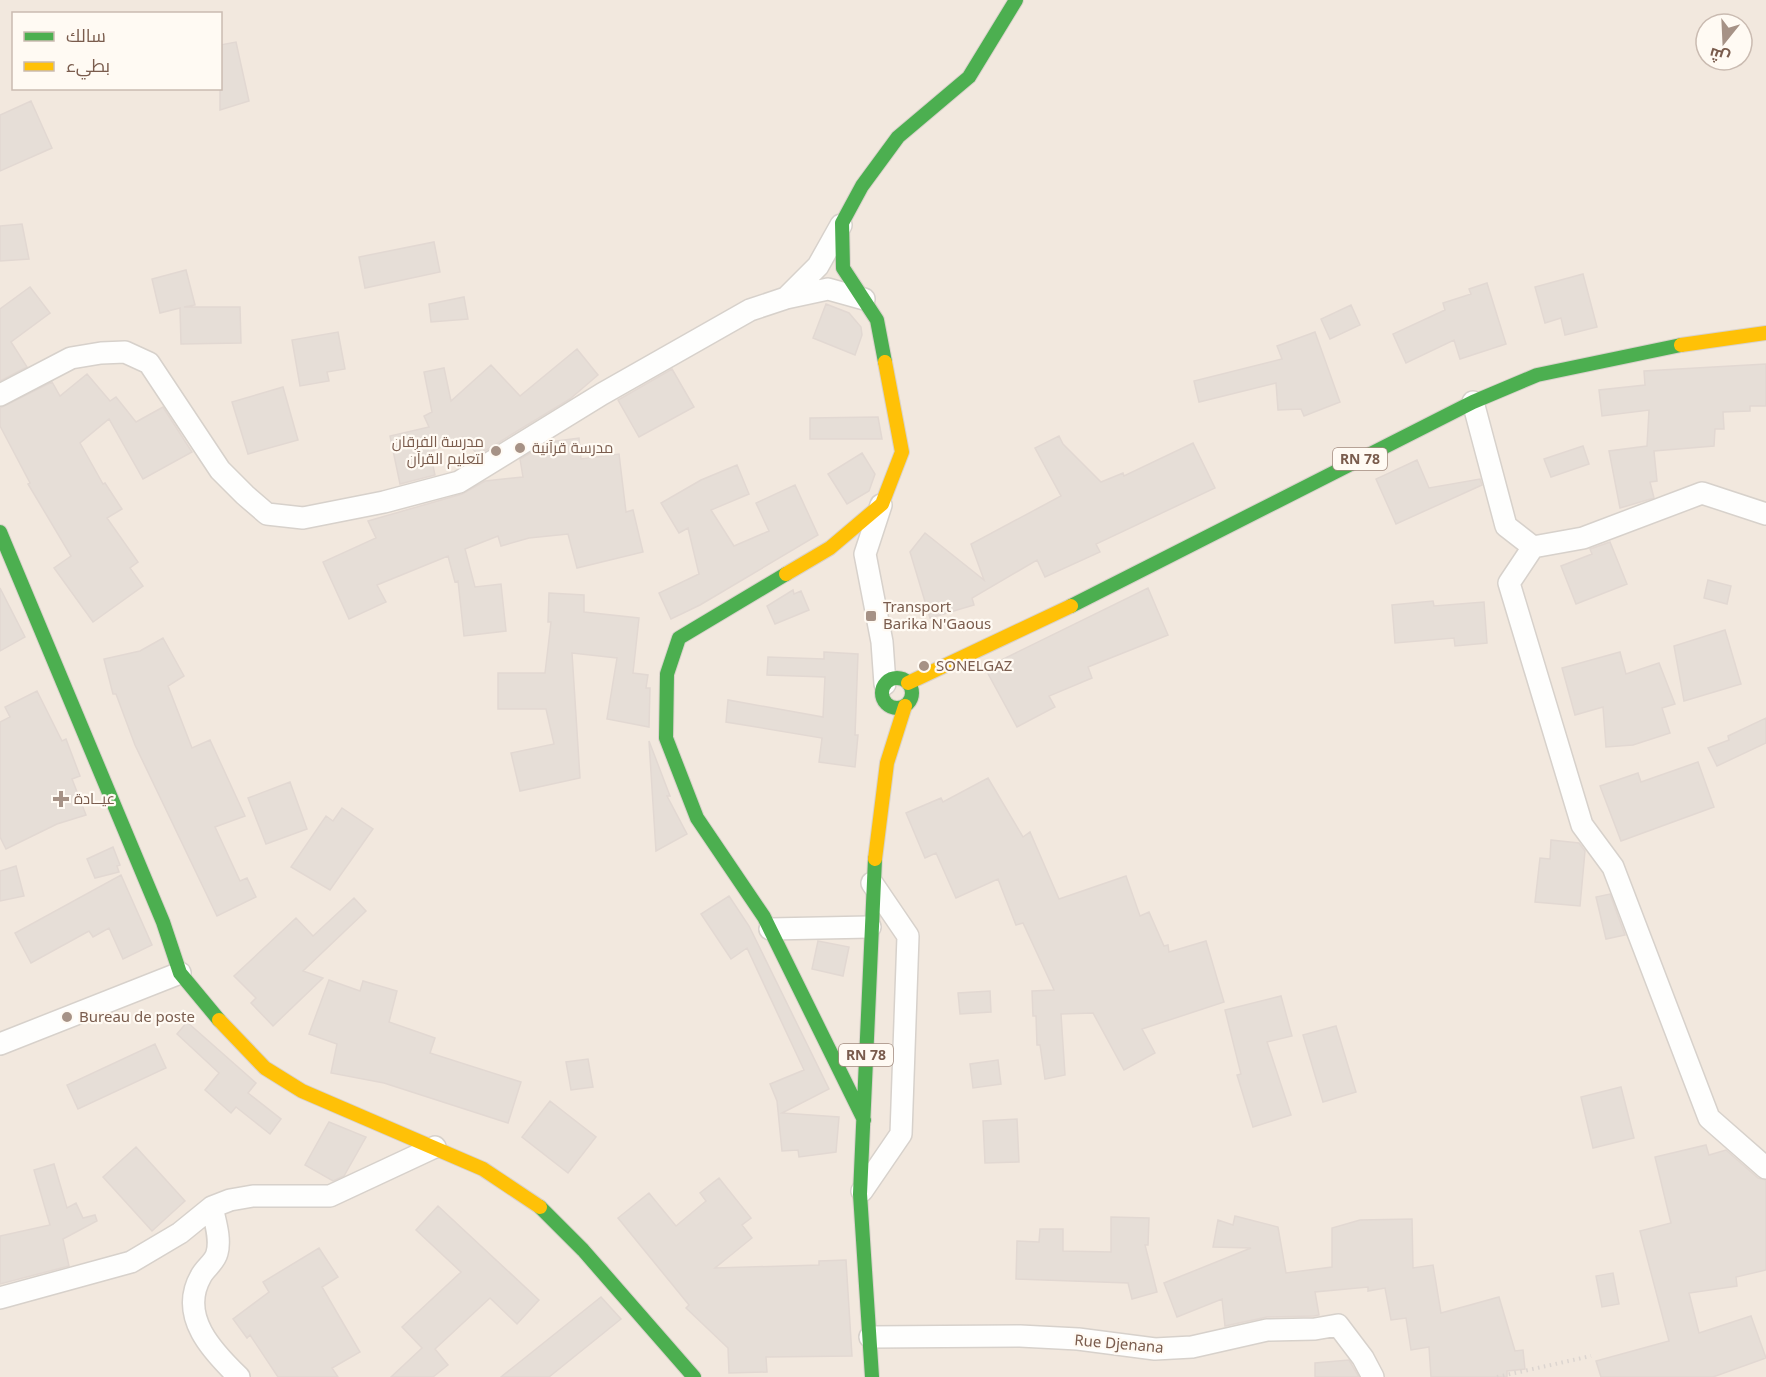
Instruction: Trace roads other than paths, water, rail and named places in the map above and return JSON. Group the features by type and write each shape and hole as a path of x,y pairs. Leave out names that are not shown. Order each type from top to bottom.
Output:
{"street":[{"path":"786,298 818,266 862,186 898,137 969,77 1016,0"},
{"path":"842,223 843,268 877,320 902,452 865,554 882,642 894,687 895,735"},
{"path":"0,395 71,358 125,352 149,363 220,470 245,495 267,514 303,518 384,502 459,482 602,394 741,315 786,298 828,289 864,299"},
{"name":"RN 78","path":"894,687 1072,606 1473,402 1537,375 1644,351 1766,333"},
{"path":"1473,402 1506,526 1533,547"},
{"path":"1766,514 1702,493 1583,538 1533,547 1509,584 1582,825 1614,867 1709,1118 1766,1168"},
{"path":"864,1120 770,929 697,818 666,738 668,674 679,638 830,548 882,504"},
{"path":"0,532 163,922 180,973 224,1026 265,1068 302,1091 483,1169 537,1204 583,1250 694,1377"},
{"path":"830,548 865,554"},
{"name":"RN 78","path":"872,1377 860,1194 872,883 888,763 895,735 908,703 976,651"},
{"path":"894,687 912,689 908,703 892,708 894,687"},
{"path":"860,1194 902,1134 909,936 872,883"},
{"path":"770,929 870,927"},
{"path":"0,1044 180,973"},
{"path":"0,1298 131,1262 180,1233 212,1207 230,1200 253,1196 330,1196 435,1147"},
{"path":"212,1207 218,1237 217,1254 201,1276 196,1288 195,1308 199,1330 214,1353 239,1377"},
{"name":"Rue Djenana","path":"870,1337 1020,1336 1078,1339 1155,1349 1192,1347 1267,1330 1315,1329 1338,1325 1363,1358 1373,1377"}],"place":[{"name":"مدرسة قرآنية","path":"520,448"},
{"name":"مدرسة الفرقان لتعليم القرآن","path":"496,451"},
{"name":"Transport Barika N'Gaous","path":"871,616"},
{"name":"SONELGAZ","path":"924,666"},
{"name":"عيــادة","path":"61,799"},
{"name":"Bureau de poste","path":"67,1017"}]}
